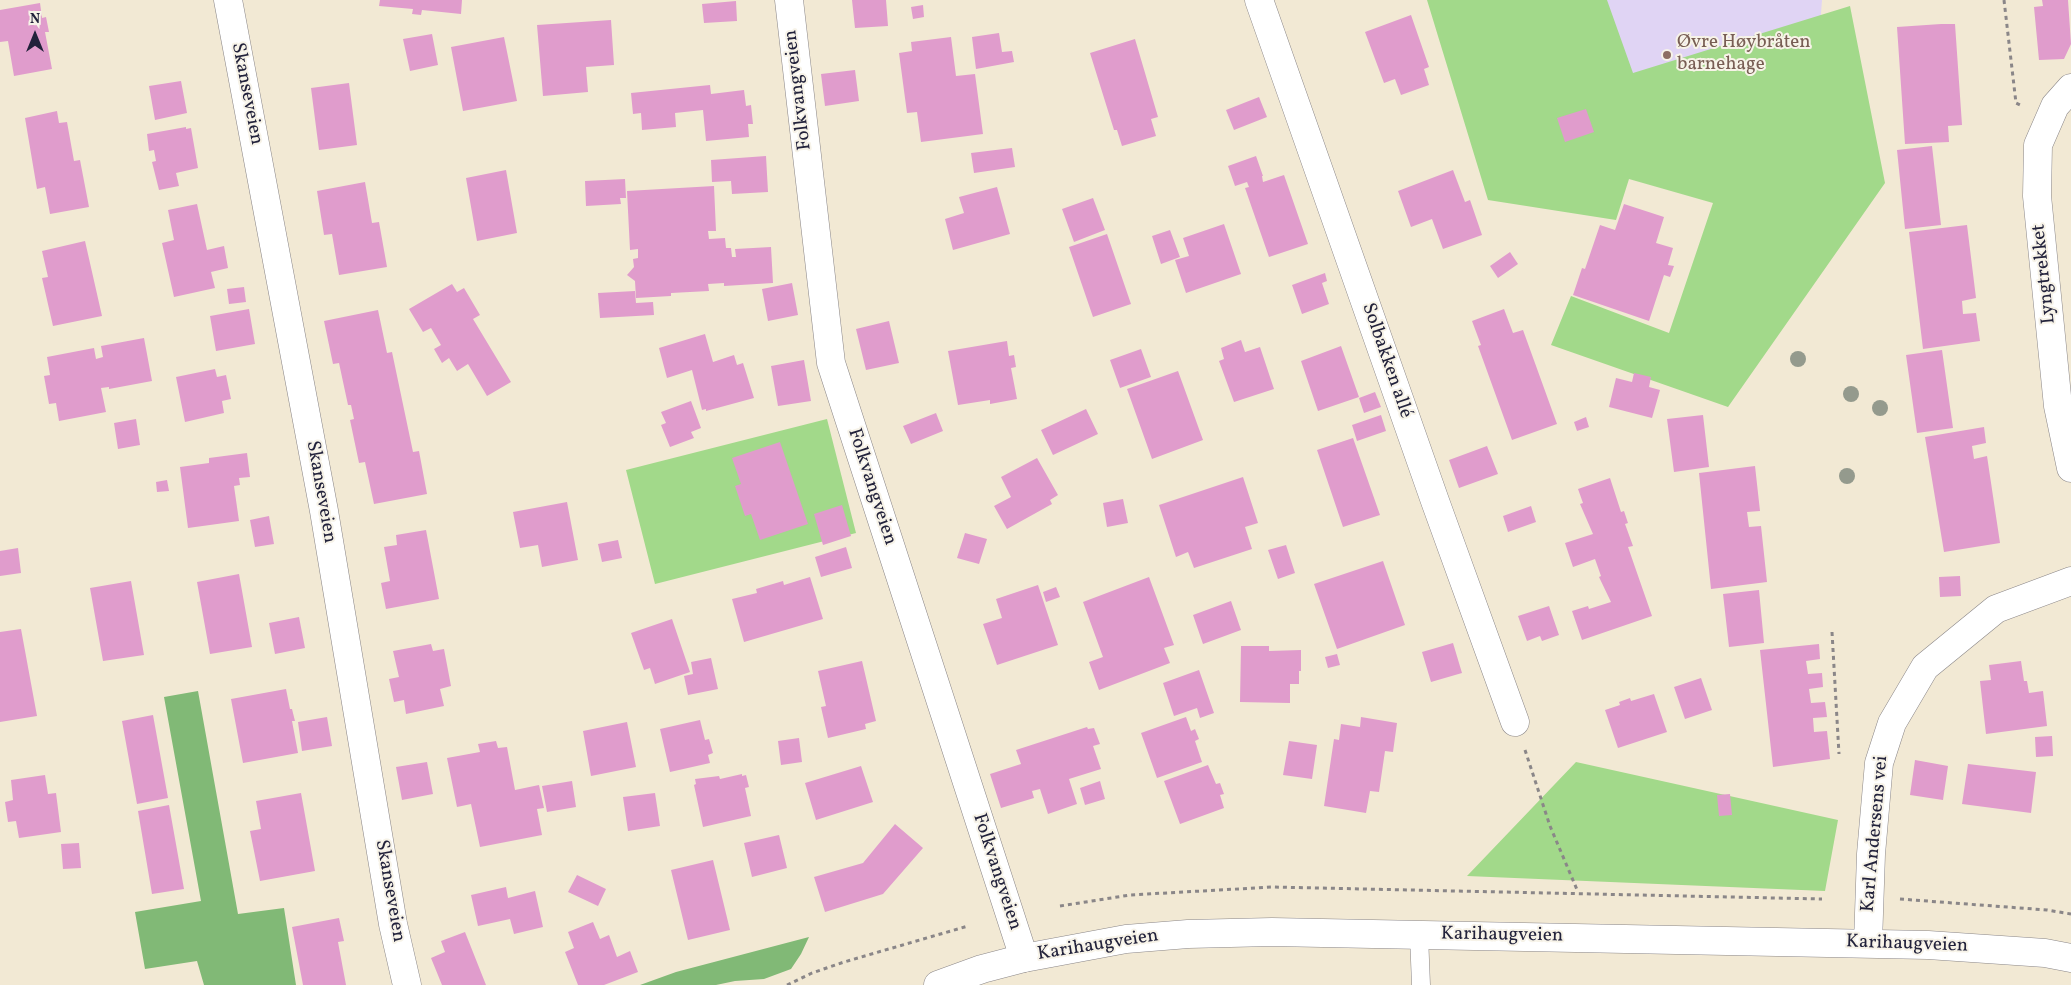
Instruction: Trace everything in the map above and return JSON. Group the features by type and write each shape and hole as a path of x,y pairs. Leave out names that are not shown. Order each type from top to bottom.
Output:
{"street":[{"name":"Skanseveien","path":"228,0 324,511 393,924 407,985"},
{"name":"Folkvangveien","path":"789,0 831,363 1024,958"},
{"name":"Solbakken allé","path":"1259,0 1435,501 1515,722"},
{"name":"Lyngtrekket","path":"2071,88 2054,106 2038,145 2037,196 2058,406 2071,468"},
{"name":"Karl Andersens vei","path":"1868,944 1871,854 1879,763 1892,723 1924,667 1996,609 2071,581"},
{"name":"Karihaugveien","path":"938,985 982,969 1024,958 1126,939 1188,934 1272,932 1868,944 1970,947 2045,953 2071,958"}],"lane":[{"path":"1418,935 1421,985"}],"path":[{"path":"2004,0 2016,103 2048,122"},
{"path":"1832,632 1839,754"},
{"path":"1515,722 1550,826 1578,892"},
{"path":"1060,906 1130,895 1273,887 1578,892 1822,899"},
{"path":"1899,899 2047,910 2071,914"},
{"path":"787,985 812,973 844,962 968,926"}],"shaded area":[{"name":"Øvre Høybråten barnehage","path":"1593,0 1822,0 1820,26 1623,85"}],"green space":[{"path":"1427,0 1607,0 1633,73 1850,6 1885,183 1728,407 1551,345 1571,296 1669,333 1713,203 1629,179 1616,220 1488,200"},
{"path":"827,419 856,533 655,584 626,470"},
{"path":"198,691 238,914 284,908 296,985 204,985 197,961 145,969 135,912 201,901 164,697"},
{"path":"1576,762 1838,820 1825,891 1467,876"},
{"path":"809,937 791,969 764,979 735,981 716,985 640,985 676,972"}],"building":[{"path":"380,0 462,0 461,14 422,10 421,15 412,14 413,9 379,6"},
{"path":"852,0 886,0 888,26 855,28"},
{"path":"2042,0 2068,0 2071,44 2064,59 2039,60 2034,7 2043,6"},
{"path":"736,1 737,21 704,23 702,4"},
{"path":"40,3 42,18 46,17 49,32 45,32 52,69 14,76 8,41 0,42 0,10"},
{"path":"923,5 924,17 913,19 911,7"},
{"path":"1411,15 1429,67 1424,69 1429,85 1401,95 1395,79 1384,83 1365,32"},
{"path":"611,20 614,65 586,67 588,92 543,96 537,25"},
{"path":"1955,24 1962,125 1948,126 1949,142 1905,144 1897,27"},
{"path":"999,33 1002,52 1012,51 1014,62 976,69 972,37"},
{"path":"432,34 438,65 410,71 403,39"},
{"path":"504,37 517,101 463,111 451,47"},
{"path":"951,37 956,76 975,74 983,134 921,142 917,112 907,113 899,53 912,51 911,42"},
{"path":"1135,39 1158,117 1151,119 1156,136 1122,146 1117,130 1114,130 1090,53"},
{"path":"855,70 859,101 825,106 821,74"},
{"path":"181,81 187,113 155,120 149,86"},
{"path":"349,83 357,145 319,150 311,88"},
{"path":"710,85 711,94 744,90 746,106 751,105 753,124 748,124 749,137 706,141 703,110 675,113 676,127 642,130 641,113 633,114 631,93"},
{"path":"1259,97 1267,117 1234,130 1226,110"},
{"path":"1586,109 1594,132 1565,142 1557,118"},
{"path":"57,111 59,123 67,122 74,161 80,160 89,207 50,214 45,187 37,189 25,118"},
{"path":"186,127 186,129 191,128 198,168 176,173 179,186 159,190 152,162 156,161 154,150 149,151 147,134"},
{"path":"1932,146 1941,225 1905,229 1897,150"},
{"path":"1012,148 1015,167 974,173 971,153"},
{"path":"766,156 768,192 732,194 731,181 712,182 711,160"},
{"path":"1256,156 1263,176 1263,182 1284,175 1308,244 1269,257 1245,188 1249,187 1247,182 1235,186 1228,166"},
{"path":"506,170 517,233 477,241 466,178"},
{"path":"1453,170 1465,202 1470,200 1482,235 1443,249 1432,219 1411,227 1398,191"},
{"path":"625,179 626,198 620,198 621,204 586,206 585,181"},
{"path":"365,182 372,223 379,222 387,267 339,275 332,234 324,235 317,191"},
{"path":"714,186 716,231 708,231 709,239 725,238 726,248 731,248 732,257 736,257 735,249 771,247 773,283 724,286 724,283 708,284 709,291 671,293 671,296 636,298 635,281 627,275 634,267 633,259 638,258 638,249 630,250 627,191"},
{"path":"997,187 1010,234 953,250 945,219 964,213 959,197"},
{"path":"1093,198 1105,230 1074,242 1062,209"},
{"path":"197,204 207,250 224,246 228,268 211,272 215,288 174,297 162,243 174,240 168,210"},
{"path":"1624,204 1664,217 1656,243 1673,248 1668,265 1674,266 1670,277 1664,275 1649,321 1573,295 1582,268 1585,269 1600,225 1615,230"},
{"path":"1224,224 1241,274 1186,293 1175,260 1189,256 1183,238"},
{"path":"1967,225 1976,298 1962,301 1963,314 1976,313 1980,341 1923,349 1909,232"},
{"path":"1170,230 1180,257 1161,264 1152,236"},
{"path":"1107,234 1131,304 1093,317 1069,247"},
{"path":"85,241 102,316 53,326 42,278 48,277 42,251"},
{"path":"1510,252 1518,264 1498,278 1490,266"},
{"path":"1325,273 1327,281 1322,283 1329,304 1302,314 1292,285"},
{"path":"792,283 798,315 768,321 762,289"},
{"path":"452,284 457,292 464,288 480,315 473,319 511,382 487,396 468,364 457,371 449,358 442,363 434,349 441,345 431,328 423,332 409,309"},
{"path":"244,287 246,302 229,304 227,289"},
{"path":"635,291 636,303 653,302 654,315 600,318 598,293"},
{"path":"249,309 255,344 216,351 210,316"},
{"path":"1504,309 1513,333 1523,330 1557,424 1512,440 1478,346 1481,345 1472,321"},
{"path":"378,310 387,353 392,352 413,452 419,451 427,494 374,504 365,462 359,463 350,420 354,419 351,405 348,405 339,363 333,364 324,321"},
{"path":"889,321 899,363 866,370 856,329"},
{"path":"705,334 713,362 734,355 737,365 743,363 754,398 706,411 706,409 702,410 692,370 667,378 659,348"},
{"path":"144,338 152,381 109,389 109,387 101,388 106,412 59,421 56,403 49,404 44,376 50,375 47,357 94,348 96,359 103,357 101,346"},
{"path":"1241,340 1245,352 1260,347 1274,389 1234,402 1219,361 1224,359 1221,348"},
{"path":"1007,341 1009,356 1014,355 1016,367 1011,368 1017,399 990,404 990,400 958,405 948,351"},
{"path":"1341,346 1359,397 1318,411 1301,361"},
{"path":"1141,349 1151,377 1120,388 1110,360"},
{"path":"1942,350 1953,428 1917,433 1906,355"},
{"path":"804,360 811,401 778,406 771,366"},
{"path":"215,369 217,377 226,375 231,399 222,401 224,413 185,422 176,377"},
{"path":"1178,371 1203,440 1152,459 1127,389"},
{"path":"1634,373 1651,377 1649,387 1660,390 1652,418 1609,407 1616,378 1632,382"},
{"path":"1375,392 1381,407 1364,413 1359,398"},
{"path":"691,401 701,428 691,432 694,438 670,447 661,425 666,423 661,412"},
{"path":"1086,409 1098,434 1053,455 1041,430"},
{"path":"936,413 943,431 911,444 903,426"},
{"path":"1381,415 1386,431 1357,441 1352,425"},
{"path":"1703,415 1709,467 1674,472 1667,419"},
{"path":"1586,417 1589,427 1577,431 1574,422"},
{"path":"136,419 140,445 118,449 114,423"},
{"path":"1984,427 1986,443 1972,446 1974,459 1987,456 2000,543 1944,552 1925,437"},
{"path":"1353,438 1380,515 1343,527 1317,450"},
{"path":"780,442 808,524 760,540 751,514 745,516 735,486 741,484 732,458"},
{"path":"1487,446 1498,474 1459,488 1449,460"},
{"path":"247,453 250,477 239,478 240,485 234,486 239,521 188,528 180,467 209,463 209,458"},
{"path":"1037,458 1058,495 1050,500 1052,504 1007,529 994,506 1011,497 1001,477"},
{"path":"1755,466 1760,511 1747,512 1749,527 1761,526 1767,582 1711,589 1699,473"},
{"path":"1243,477 1258,523 1245,527 1252,549 1194,568 1188,552 1176,557 1159,505"},
{"path":"1610,478 1621,512 1624,511 1628,523 1625,524 1633,546 1628,547 1652,616 1582,640 1572,611 1588,606 1589,609 1611,602 1599,577 1601,576 1595,559 1573,567 1565,543 1593,534 1580,504 1583,503 1578,489"},
{"path":"167,480 169,491 157,492 156,482"},
{"path":"1123,499 1128,523 1107,527 1103,503"},
{"path":"567,502 578,560 542,567 538,545 520,548 513,512"},
{"path":"842,505 851,536 823,545 814,514"},
{"path":"1531,506 1536,522 1508,532 1503,516"},
{"path":"269,516 274,544 255,547 250,520"},
{"path":"426,530 439,599 386,609 381,583 390,581 384,547 397,545 396,535"},
{"path":"965,533 987,539 979,564 957,558"},
{"path":"618,540 622,558 602,562 598,544"},
{"path":"1286,545 1295,573 1278,579 1268,550"},
{"path":"846,547 852,568 821,577 815,557"},
{"path":"18,548 21,573 0,576 0,551"},
{"path":"1383,561 1405,625 1337,649 1314,584"},
{"path":"239,574 252,647 210,654 197,582"},
{"path":"1960,576 1961,596 1940,597 1939,577"},
{"path":"810,577 823,619 744,642 732,599 757,593 756,589 783,581 784,585"},
{"path":"1149,577 1174,645 1164,648 1170,663 1099,690 1089,662 1103,657 1083,602"},
{"path":"131,581 144,655 103,661 90,588"},
{"path":"1038,585 1058,645 997,665 983,624 1002,618 996,599"},
{"path":"1056,587 1060,597 1046,602 1043,592"},
{"path":"1759,590 1764,643 1729,647 1723,594"},
{"path":"1231,601 1241,630 1203,644 1193,615"},
{"path":"1549,606 1559,635 1542,641 1540,636 1527,641 1518,616"},
{"path":"299,617 305,648 275,654 269,623"},
{"path":"672,619 690,672 655,684 650,668 644,670 631,633"},
{"path":"21,629 37,716 0,722 0,632"},
{"path":"1453,643 1462,673 1431,682 1422,652"},
{"path":"431,644 433,651 444,649 451,686 440,689 444,706 406,714 404,700 394,702 389,679 399,677 393,651"},
{"path":"1819,644 1820,659 1806,661 1808,674 1822,673 1823,687 1809,689 1811,703 1825,702 1827,717 1813,718 1814,732 1827,731 1830,759 1773,767 1760,650"},
{"path":"1241,646 1269,646 1269,651 1301,650 1299,684 1290,684 1290,703 1240,702"},
{"path":"1337,654 1340,665 1328,668 1325,657"},
{"path":"711,658 718,689 688,695 684,676 693,674 691,662"},
{"path":"862,661 876,721 865,724 866,729 828,738 821,707 826,706 818,671"},
{"path":"2021,661 2024,681 2027,681 2029,693 2043,691 2047,726 1986,734 1980,681 1991,680 1989,665"},
{"path":"1199,670 1214,713 1200,718 1197,708 1174,716 1163,683"},
{"path":"1701,678 1712,710 1685,719 1674,687"},
{"path":"286,689 290,709 292,709 295,721 292,721 298,753 243,763 231,699"},
{"path":"1654,694 1667,732 1618,748 1605,710 1620,705 1619,702 1630,698 1631,701"},
{"path":"153,715 168,798 137,804 122,721"},
{"path":"327,717 332,746 302,751 298,722"},
{"path":"1186,717 1191,731 1195,729 1199,739 1195,741 1202,762 1157,778 1141,733"},
{"path":"1361,717 1397,723 1393,752 1385,751 1379,792 1370,791 1366,813 1324,806 1334,739 1339,740 1341,724 1360,727"},
{"path":"700,720 705,740 709,739 713,753 708,755 710,763 670,772 660,729"},
{"path":"627,722 636,767 591,776 583,731"},
{"path":"1087,727 1088,729 1094,728 1100,744 1093,746 1101,769 1069,779 1077,804 1048,814 1040,789 1032,791 1034,798 1001,808 990,774 1021,764 1016,750"},
{"path":"2052,736 2053,756 2036,757 2035,737"},
{"path":"799,738 802,762 781,765 778,741"},
{"path":"496,741 498,748 507,747 515,790 539,785 544,808 537,809 542,835 480,847 471,804 457,807 447,758 480,752 478,744"},
{"path":"1289,741 1317,745 1312,779 1283,775"},
{"path":"1915,760 1948,766 1943,800 1910,795"},
{"path":"427,762 433,794 402,800 396,767"},
{"path":"1968,764 2036,772 2031,813 1962,804"},
{"path":"1208,765 1216,784 1220,783 1224,794 1220,795 1224,808 1180,824 1164,781"},
{"path":"861,766 873,802 816,820 805,783"},
{"path":"742,774 742,776 746,775 749,787 745,788 751,816 703,827 694,785 696,784 695,779 719,776 720,779"},
{"path":"45,775 48,794 56,793 61,832 19,838 16,821 8,822 5,802 13,800 11,780"},
{"path":"572,781 576,807 547,812 542,786"},
{"path":"1100,781 1105,799 1085,805 1080,788"},
{"path":"301,793 315,871 260,881 250,831 261,829 256,801"},
{"path":"655,793 660,826 628,831 623,797"},
{"path":"1730,794 1732,815 1719,816 1717,795"},
{"path":"169,805 184,889 152,894 138,811"},
{"path":"895,824 923,848 883,894 825,912 814,877 863,863"},
{"path":"779,835 787,868 752,877 744,843"},
{"path":"79,843 81,868 63,869 61,844"},
{"path":"713,860 730,930 688,940 671,870"},
{"path":"577,875 606,889 598,906 568,892"},
{"path":"506,887 508,898 535,891 543,927 514,934 510,919 478,926 471,895"},
{"path":"339,918 344,941 338,942 346,985 303,985 292,927"},
{"path":"593,922 600,939 609,935 617,957 630,951 638,972 604,985 578,985 565,952 574,948 568,932"},
{"path":"465,932 486,985 442,985 431,958 445,952 441,941"}],"place":[{"name":"Øvre Høybråten barnehage","path":"1667,55"}]}
